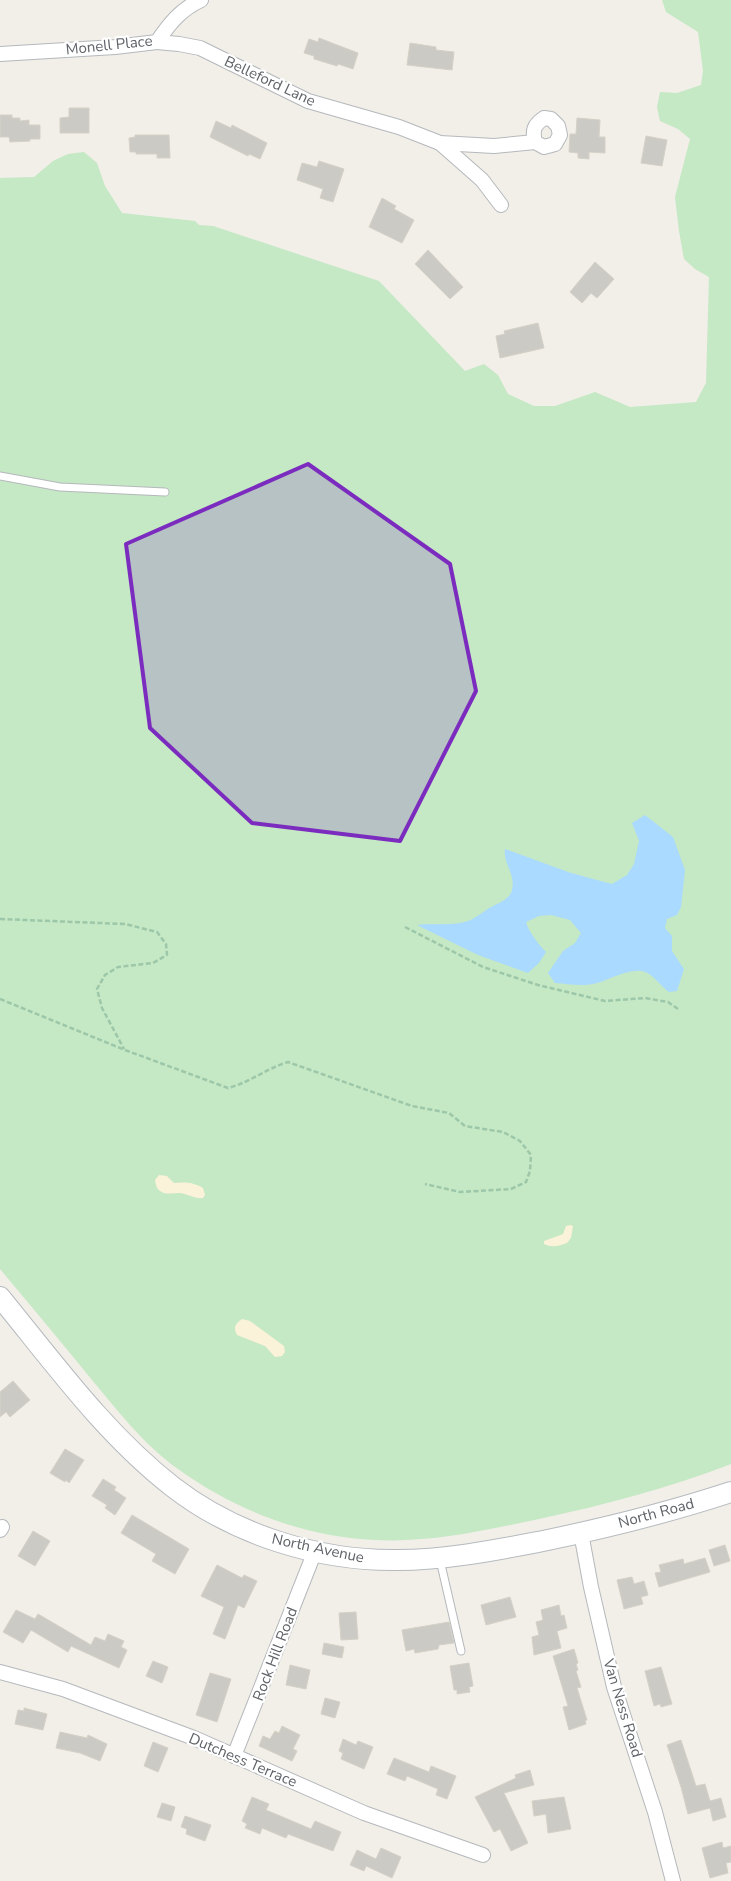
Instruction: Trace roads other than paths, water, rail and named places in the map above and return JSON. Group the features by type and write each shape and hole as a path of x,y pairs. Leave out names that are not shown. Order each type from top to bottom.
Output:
{"main road":[{"name":"North Avenue","path":"0,1297 93,1411 120,1441 148,1467 191,1500 226,1520 261,1535 315,1551 374,1560 440,1558 528,1544 581,1533"},
{"name":"North Road","path":"581,1533 731,1492"}],"street":[{"name":"Monell Place","path":"0,54 116,47 157,42 171,21 190,5 201,0"},
{"name":"Belleford Lane","path":"157,42 200,48 308,101 399,127 440,143 494,146 535,142"},
{"name":"Belleford Lane","path":"440,143 482,180 501,205"},
{"name":"Van Ness Road","path":"581,1533 590,1587 614,1687 655,1812 673,1881"},
{"name":"Rock Hill Road","path":"234,1756 315,1551"},
{"name":"Dutchess Terrace","path":"0,1672 63,1689 194,1738 364,1814 483,1855"}],"lane":[{"path":"0,476 60,487 165,492"},
{"path":"440,1558 461,1651"}],"water":[{"path":"645,815 673,837 685,870 681,907 677,915 667,919 665,928 672,936 672,951 684,969 677,991 669,992 650,974 642,971 625,973 586,985 555,983 548,973 563,951 575,943 581,933 570,920 551,915 539,916 526,922 534,938 546,952 539,963 528,973 478,955 417,925 468,921 507,898 511,893 513,884 505,849 571,873 612,884 627,875 634,864 639,841 632,823"}]}
